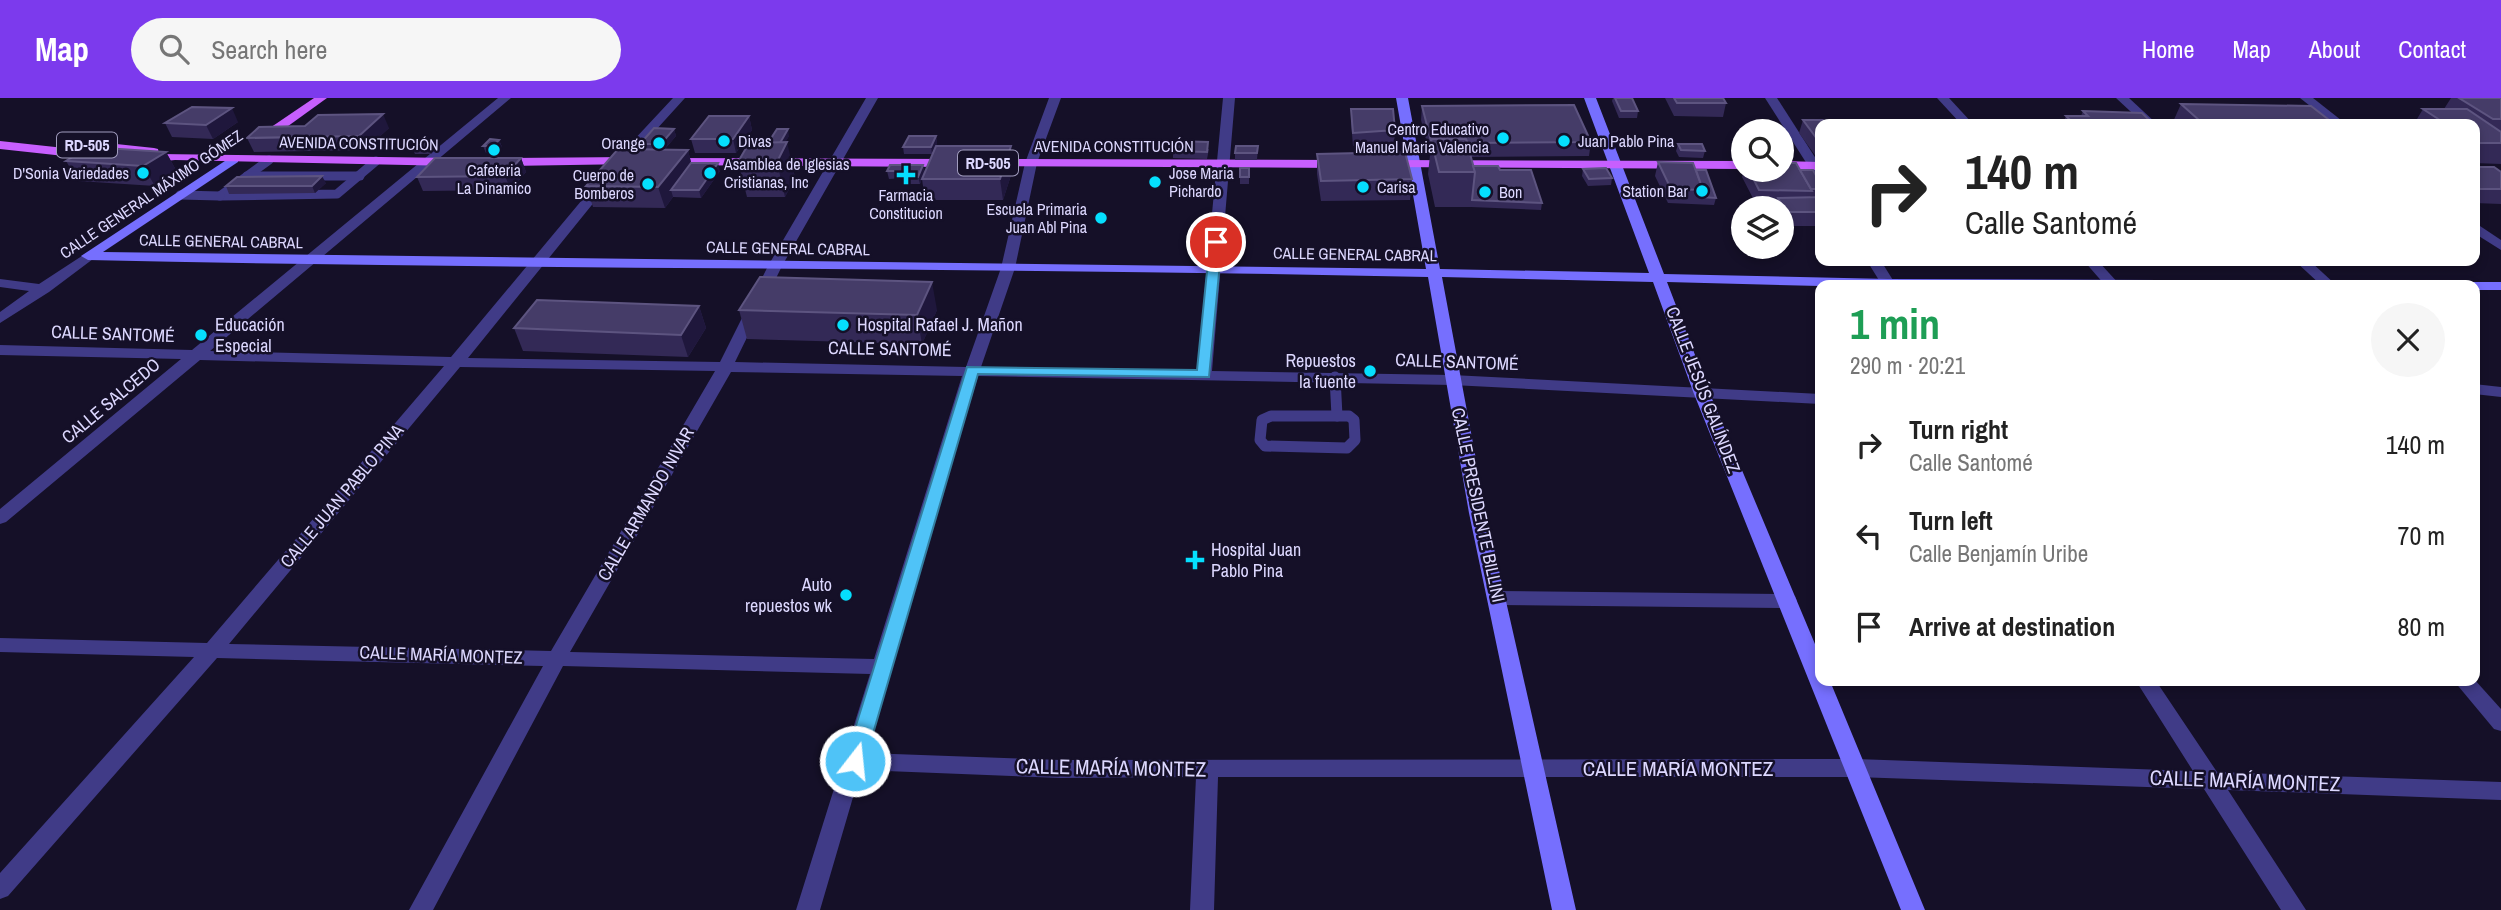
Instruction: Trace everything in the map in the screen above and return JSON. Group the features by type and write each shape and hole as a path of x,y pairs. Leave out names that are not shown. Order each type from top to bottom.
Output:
{"main road":[{"name":"CALLE GENERAL MÁXIMO GÓMEZ","path":"234,159 321,98"},
{"name":"RD-505","path":"0,133 175,156 234,159"},
{"name":"RD-505","path":"0,145 152,159 175,156"},
{"name":"AVENIDA CONSTITUCIÓN","path":"234,159 431,162 1348,164"},
{"path":"1375,164 1731,165"},
{"path":"1794,167 1815,169"}],"street":[{"name":"CALLE SALCEDO","path":"0,518 505,98"},
{"name":"CALLE JUAN PABLO PINA","path":"0,889 213,649 541,261 621,161 679,98"},
{"name":"CALLE ARMANDO NIVAR","path":"421,910 557,658 726,366 775,266 872,98"},
{"path":"808,910 972,370 1009,268 1031,163 1055,98"},
{"path":"1204,374 1229,98"},
{"name":"CALLE PRESIDENTE BILLINI","path":"1402,98 1417,164 1452,380 1532,770 1564,910"},
{"name":"CALLE JESÚS GALÍNDEZ","path":"1590,98 1702,394 1815,668"},
{"path":"1771,98 1815,164"},
{"path":"1943,98 1962,119"},
{"path":"2122,98 2145,119"},
{"path":"2306,98 2333,119"},
{"name":"CALLE GENERAL MÁXIMO GÓMEZ","path":"0,319 88,256 234,159"},
{"path":"2480,230 2501,246"},
{"name":"CALLE GENERAL CABRAL","path":"88,256 775,266 1214,268 1815,282"},
{"path":"2096,266 2108,280"},
{"path":"2308,266 2323,280"},
{"path":"0,283 44,289"},
{"path":"2480,286 2501,286"},
{"name":"CALLE SANTOMÉ","path":"0,350 455,362 1452,380 1815,399"},
{"path":"2480,390 2501,392"},
{"path":"1497,598 1788,601"},
{"name":"CALLE MARÍA MONTEZ","path":"0,645 882,667"},
{"name":"CALLE JESÚS GALÍNDEZ","path":"1822,686 1913,910"},
{"path":"2149,686 2294,910"},
{"path":"2468,686 2501,723"},
{"name":"CALLE MARÍA MONTEZ","path":"855,761 1060,769 1856,768 2501,791"},
{"path":"1202,910 1207,769"}],"lane":[{"path":"220,196 269,160"},
{"path":"180,195 332,195 342,192 376,161"},
{"path":"247,176 360,176"},
{"path":"1335,377 1337,416"},
{"path":"1337,416 1349,416 1354,420 1355,440 1347,448 1272,447 1265,446 1260,440 1262,420 1265,418 1337,416"}],"building":[{"path":"1615,98 1632,98 1638,111 1621,111"},
{"path":"1674,98 1723,98 1726,103 1677,103"},
{"path":"2459,98 2501,98 2501,119 2493,119"},
{"path":"2181,104 2311,106 2328,119 2198,119"},
{"path":"1574,105 1591,142 1467,143 1466,139 1431,141 1422,106"},
{"path":"192,107 232,108 206,125 165,123"},
{"path":"1351,109 1393,109 1395,130 1353,133"},
{"path":"2423,109 2467,109 2501,132 2501,143 2480,143 2480,119 2438,119"},
{"path":"2083,111 2142,113 2148,119 2069,119 2066,116 2088,116"},
{"path":"383,114 359,136 247,138 259,127 305,126 318,115"},
{"path":"709,116 749,116 733,139 691,139"},
{"path":"1803,120 1815,120 1815,136"},
{"path":"654,128 674,129 661,144 640,144"},
{"path":"777,129 788,129 780,143 768,143"},
{"path":"909,136 936,136 931,147 903,147"},
{"path":"490,139 499,140 493,146 483,146"},
{"path":"1431,139 1466,139 1475,172 1439,172"},
{"path":"433,141 428,147 412,147 417,142"},
{"path":"1174,141 1208,142 1207,152 1173,151"},
{"path":"787,142 777,162 738,162 749,143"},
{"path":"1678,144 1702,144 1705,151 1681,150"},
{"path":"936,146 1011,146 1000,179 922,179"},
{"path":"1236,146 1258,146 1257,153 1235,153"},
{"path":"89,147 166,152 143,166 66,161"},
{"path":"618,149 688,150 658,187 586,186"},
{"path":"1405,152 1412,179 1321,181 1317,154"},
{"path":"435,158 521,158 505,176 417,177"},
{"path":"1658,162 1693,163 1703,190 1671,189"},
{"path":"691,163 718,163 699,190 671,190"},
{"path":"1796,163 1812,191 1759,190 1755,182 1794,182"},
{"path":"890,165 923,165 918,177 902,177 905,171 887,171"},
{"path":"1473,166 1498,166 1500,170 1531,170 1542,203 1472,200 1475,172"},
{"path":"2480,167 2494,167 2501,172 2501,189 2480,189"},
{"path":"1240,168 1249,168 1249,177 1240,177"},
{"path":"1606,168 1612,178 1589,179 1583,169"},
{"path":"1696,170 1706,170 1716,198 1701,197 1703,190"},
{"path":"1800,170 1813,170 1815,189 1811,189"},
{"path":"322,176 312,186 226,186 237,177"},
{"path":"1815,197 1815,212 1794,212 1794,198"},
{"path":"760,277 932,282 917,315 739,310"},
{"path":"537,300 699,306 681,335 514,328"}],"place":[{"name":"Centro Educativo Manuel Maria Valencia","path":"1503,138"},
{"name":"Divas","path":"724,141"},
{"name":"Juan Pablo Pina","path":"1564,141"},
{"name":"Orange","path":"659,143"},
{"name":"Cafeteria La Dinamico","path":"494,150"},
{"name":"D'Sonia Variedades","path":"143,173"},
{"name":"Asamblea de Iglesias Cristianas, Inc","path":"710,173"},
{"name":"Farmacia Constitucion","path":"906,175"},
{"name":"Jose Maria Pichardo","path":"1155,182"},
{"name":"Cuerpo de Bomberos","path":"648,184"},
{"name":"Carisa","path":"1363,187"},
{"name":"Station Bar","path":"1702,191"},
{"name":"Bon","path":"1485,192"},
{"name":"Escuela Primaria Juan Abl Pina","path":"1101,218"},
{"name":"Hospital Rafael J. Mañon","path":"843,325"},
{"name":"Educación Especial","path":"201,335"},
{"name":"Repuestos la fuente","path":"1370,371"},
{"name":"Hospital Juan Pablo Pina","path":"1195,560"},
{"name":"Auto repuestos wk","path":"846,595"}],"route":[{"path":"855,761 972,370 1204,374 1216,242"}]}
